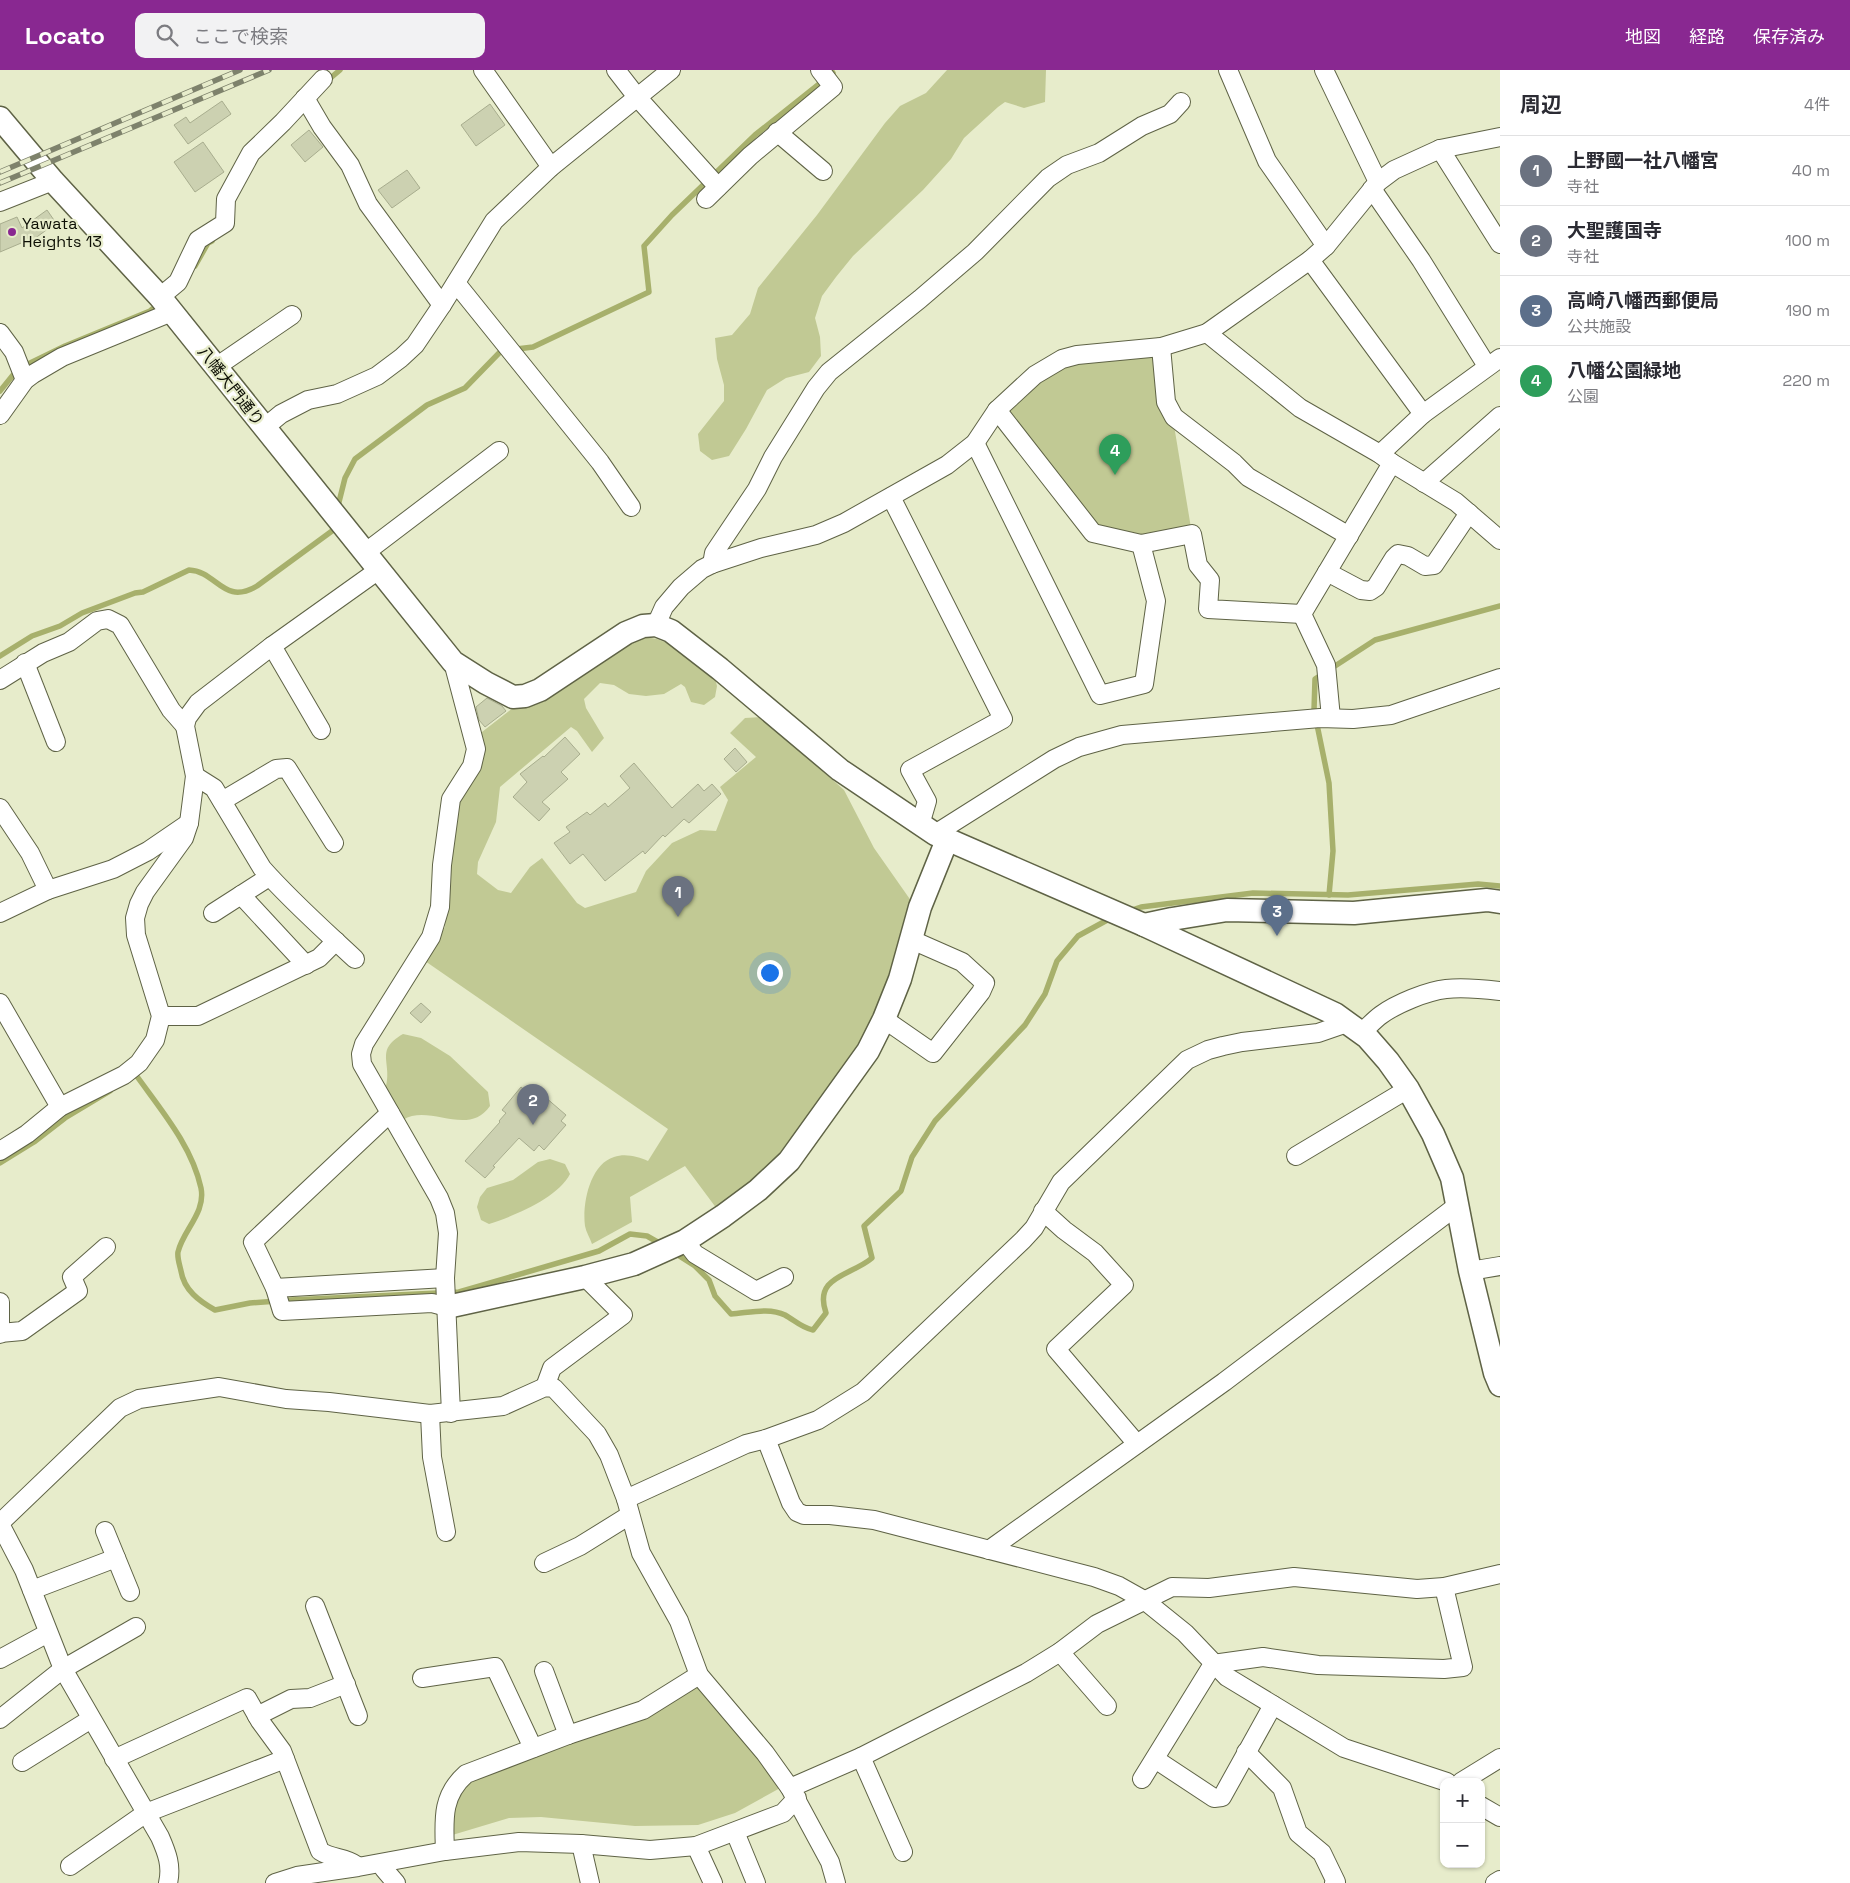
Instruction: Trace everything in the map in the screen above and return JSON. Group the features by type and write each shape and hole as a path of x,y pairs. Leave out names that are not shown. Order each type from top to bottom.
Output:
{"street":[{"path":"483,70 551,167"},
{"path":"616,70 712,193 777,132 833,87 820,70"},
{"path":"264,428 281,414 308,400 337,394 376,376 402,358 414,345 442,305 494,221 551,167 671,70"},
{"path":"1228,70 1267,161 1326,246"},
{"path":"1302,614 1349,536 1386,459 1423,414 1494,362 1421,260 1375,185 1324,70"},
{"path":"0,415 25,380 62,357 166,305 198,240 225,223 226,199 251,153 323,79"},
{"path":"305,98 322,127 350,165 368,204 442,305"},
{"path":"712,564 714,553 757,489 773,457 816,388 829,372 920,300 974,252 1048,178 1067,165 1099,153 1142,126 1170,114 1181,102"},
{"name":"八幡大門通り","path":"0,118 53,181 166,305 373,560 453,662 486,683 513,697 525,696 540,690 626,633 643,626 656,625"},
{"path":"777,132 823,171"},
{"path":"1500,136 1440,149 1403,165 1375,185 1326,246 1310,260 1207,333 1161,347 1077,355 1062,359 1035,375 997,410 975,443 947,465 844,523 816,535 760,548 702,569 664,607 656,625 671,631 720,669 840,770 934,833 1144,925 1335,1014 1367,1037 1388,1061 1408,1089 1434,1134 1452,1178 1470,1271 1496,1358 1500,1385"},
{"path":"1440,149 1500,244"},
{"path":"0,202 53,181"},
{"path":"1310,260 1423,414"},
{"path":"456,283 600,462 632,507"},
{"path":"216,367 292,315"},
{"path":"0,333 14,352 25,380"},
{"path":"1207,333 1300,408 1456,502 1496,531"},
{"path":"1161,347 1166,402 1174,417 1234,463 1248,477 1349,536"},
{"path":"997,410 1093,533 1141,544 1192,534 1198,565 1210,580 1208,609 1302,614"},
{"path":"1424,483 1500,416"},
{"path":"975,443 1100,695 1144,684 1156,602 1141,544"},
{"path":"0,1151 27,1134 60,1107 124,1075 139,1063 155,1040 161,1016 136,935 134,918 145,892 184,838 189,823 195,776 185,726 187,718 198,703 272,646 499,451"},
{"path":"390,1113 253,1242 275,1288 282,1311 432,1303 447,1307 585,1277 634,1264 685,1241 723,1216 758,1190 789,1161 868,1051 884,1019 900,979 920,907 934,833 928,801 910,770 1003,719 891,497"},
{"path":"1327,572 1361,590 1370,591 1376,587 1398,554 1408,556 1425,566 1434,564 1470,513"},
{"path":"1302,614 1326,665 1331,718"},
{"path":"0,680 25,663 69,642 97,621 108,619 120,625 171,710 185,726"},
{"path":"272,646 321,730"},
{"path":"451,1413 445,1278 448,1233 445,1213 439,1198 362,1064 361,1054 364,1044 431,937 440,907 442,865 451,799 472,766 476,749 453,662"},
{"path":"25,663 56,742"},
{"path":"934,833 1038,768 1079,747 1122,735 1174,729 1331,718 1353,719 1391,715 1500,678"},
{"path":"222,801 276,769 287,768 334,843"},
{"path":"195,776 214,788 269,877 355,959"},
{"path":"0,808 30,853 48,890"},
{"path":"0,913 48,890 113,869 148,850 189,823"},
{"path":"213,913 269,877"},
{"path":"241,895 306,965"},
{"path":"1144,925 1172,918 1227,910 1354,913 1488,900 1500,902"},
{"path":"884,1019 933,1054 986,983 962,962 912,940"},
{"path":"161,1016 198,1016 306,965 319,958 336,942"},
{"path":"544,1563 580,1546 628,1507 746,1444 766,1439 818,1420 863,1392 1023,1240 1034,1228 1062,1182 1187,1060 1208,1050 1242,1042 1354,1028 1388,1011 1445,989 1485,989 1500,992"},
{"path":"0,1003 60,1107"},
{"path":"1296,1156 1408,1089"},
{"path":"989,1550 1224,1382 1458,1205"},
{"path":"1043,1211 1064,1230 1096,1253 1124,1285 1056,1349 1137,1444"},
{"path":"685,1241 695,1254 756,1291 784,1277"},
{"path":"0,1302 0,1334 22,1331 78,1291 72,1276 106,1247"},
{"path":"1470,1271 1500,1266"},
{"path":"545,1387 552,1368 623,1315 585,1277"},
{"path":"275,1288 445,1278"},
{"path":"168,1883 170,1872 168,1857 160,1837 63,1669 24,1570 0,1524 120,1408 139,1399 219,1387 286,1399 430,1414 503,1406 545,1387 554,1388 597,1434 610,1456 628,1507 641,1553 679,1620 699,1675 765,1753 794,1793 830,1862 836,1883"},
{"path":"430,1414 432,1457 446,1532"},
{"path":"766,1439 791,1503 797,1512 804,1515 830,1515 874,1520 1094,1577 1120,1586 1144,1600 1185,1633 1227,1677 1344,1748 1440,1780"},
{"path":"104,1531 130,1592"},
{"path":"32,1590 116,1558"},
{"path":"275,1883 297,1876 383,1863 445,1851 519,1842 581,1844 650,1850 696,1846 783,1813 794,1793 861,1756 1026,1674 1060,1652 1097,1624 1172,1587 1209,1588 1294,1577 1417,1589 1444,1587 1500,1574"},
{"path":"1142,1779 1213,1664 1263,1656 1318,1664 1444,1669 1463,1667 1444,1587"},
{"path":"315,1606 358,1716"},
{"path":"0,1719 63,1669 136,1627"},
{"path":"0,1658 48,1633"},
{"path":"1060,1652 1108,1706"},
{"path":"422,1678 495,1667 532,1748"},
{"path":"544,1671 568,1735"},
{"path":"445,1851 445,1806 456,1783 466,1774 532,1748 643,1710 699,1675"},
{"path":"257,1716 291,1699 310,1698 346,1684"},
{"path":"114,1759 247,1698 257,1716 282,1751 320,1851 329,1857 350,1861 358,1867"},
{"path":"1155,1759 1214,1798 1222,1797 1273,1705"},
{"path":"22,1762 91,1719"},
{"path":"1246,1752 1282,1788 1298,1833 1322,1853 1336,1882 1334,1883"},
{"path":"861,1756 903,1852"},
{"path":"1468,1778 1500,1758"},
{"path":"70,1866 146,1814 285,1759"},
{"path":"1485,1808 1500,1817"},
{"path":"735,1832 756,1883"},
{"path":"581,1844 590,1883"},
{"path":"696,1846 712,1883"},
{"path":"383,1863 384,1869 396,1883"},
{"path":"1495,1883 1500,1880"}],"green space":[{"path":"947,70 1046,70 1045,102 1024,108 1005,102 998,107 964,138 951,159 923,190 853,256 822,296 815,318 820,337 821,356 809,372 786,378 767,390 729,456 712,460 700,451 698,434 724,401 724,385 717,359 715,338 732,335 750,314 758,288 817,215 885,123 900,106 926,93"},
{"path":"1161,347 1192,534 1141,544 1093,533 997,410 1048,367"},
{"path":"645,637 665,642 714,675 717,686 715,697 704,705 691,702 685,687 681,684 664,694 646,696 629,694 614,685 600,683 584,699 586,708 604,738 592,752 577,731 571,727 500,787 496,822 478,862 477,874 498,890 511,893 530,867 542,858 577,903 585,908 636,892 646,871 672,843 700,830 716,831 728,800 720,787 756,757 730,733 745,718 762,717 844,790 874,848 914,905 892,978 861,1047 782,1156 750,1185 717,1209 685,1166 630,1197 632,1222 592,1244 586,1230 584,1217 589,1186 593,1176 606,1161 614,1157 632,1156 648,1161 668,1129 425,961 445,927 449,865 457,809 481,751 482,732 513,708 544,700"},
{"path":"403,1034 421,1038 450,1056 488,1092 490,1106 481,1115 471,1119 460,1120 424,1115 413,1116 403,1120 385,1090 387,1081 386,1052 394,1040"},
{"path":"550,1159 565,1164 570,1174 556,1191 534,1205 511,1216 489,1224 481,1220 477,1207 480,1197 487,1188 513,1180 538,1162"},
{"path":"699,1684 782,1787 735,1813 698,1825 635,1826 541,1817 509,1818 449,1836 458,1785"}],"building":[{"path":"222,101 231,114 188,144 174,125 186,117 190,123"},
{"path":"490,104 505,125 476,146 461,125"},
{"path":"309,130 323,147 305,162 291,145"},
{"path":"203,142 224,172 195,192 174,162"},
{"path":"407,170 420,188 392,208 378,190"},
{"path":"47,210 56,223 34,239 0,252 0,224 17,217 22,228"},
{"path":"487,698 502,706 506,711 485,727 479,720 476,707"},
{"path":"565,737 580,754 561,772 568,779 542,802 550,809 539,821 513,797 527,782 520,774 544,757"},
{"path":"735,748 747,762 736,772 724,759"},
{"path":"634,763 672,808 698,784 704,791 712,784 721,794 689,823 684,819 665,837 663,835 645,854 643,851 605,881 583,854 570,864 554,843 570,832 566,827 587,812 590,815 605,803 608,807 630,788 620,776"},
{"path":"421,1003 431,1012 421,1023 410,1013"},
{"path":"531,1085 566,1115 561,1121 566,1125 544,1150 539,1145 534,1151 519,1138 493,1166 495,1167 485,1178 465,1161 500,1122 506,1113 502,1110 521,1087 526,1091"}],"waterway":[{"path":"327,81 340,70"},
{"path":"337,510 345,478 355,459 427,405 465,388 501,351 533,347 649,292 644,246 672,215 755,135 833,73 831,70"},
{"path":"195,266 208,243 212,241"},
{"path":"26,365 65,346 150,311 160,303"},
{"path":"0,391 13,375"},
{"path":"0,656 32,636 60,626 82,613 135,593 143,592 189,570 207,576 228,590 236,592 245,591 257,586 332,531 334,524"},
{"path":"1329,895 1333,851 1329,783 1314,710 1315,679 1375,640 1500,606"},
{"path":"1129,911 1141,907 1253,893 1348,895 1478,884 1500,886"},
{"path":"673,1252 695,1266 709,1280 715,1296 731,1314 772,1311 785,1315 802,1326 813,1330 826,1313 823,1301 829,1284 836,1278 872,1258 864,1226 901,1191 912,1157 935,1121 1025,1025 1045,994 1057,961 1078,936 1111,918"},
{"path":"131,1078 136,1075 165,1115 183,1143 197,1173 202,1197 197,1213 181,1244 178,1257 185,1284 198,1299 215,1310 250,1303 459,1292 599,1251 630,1234 647,1236 661,1244"},
{"path":"0,1163 34,1142 65,1118 110,1091"}],"railway":[{"path":"0,172 240,70"},
{"path":"0,183 269,70"}],"place":[{"name":"Yawata Heights 13","path":"12,232"},
{"name":"八幡公園緑地","path":"1115,475"},
{"name":"上野國一社八幡宮","path":"678,917"},
{"name":"高崎八幡西郵便局","path":"1277,936"},
{"name":"大聖護国寺","path":"533,1125"}]}
